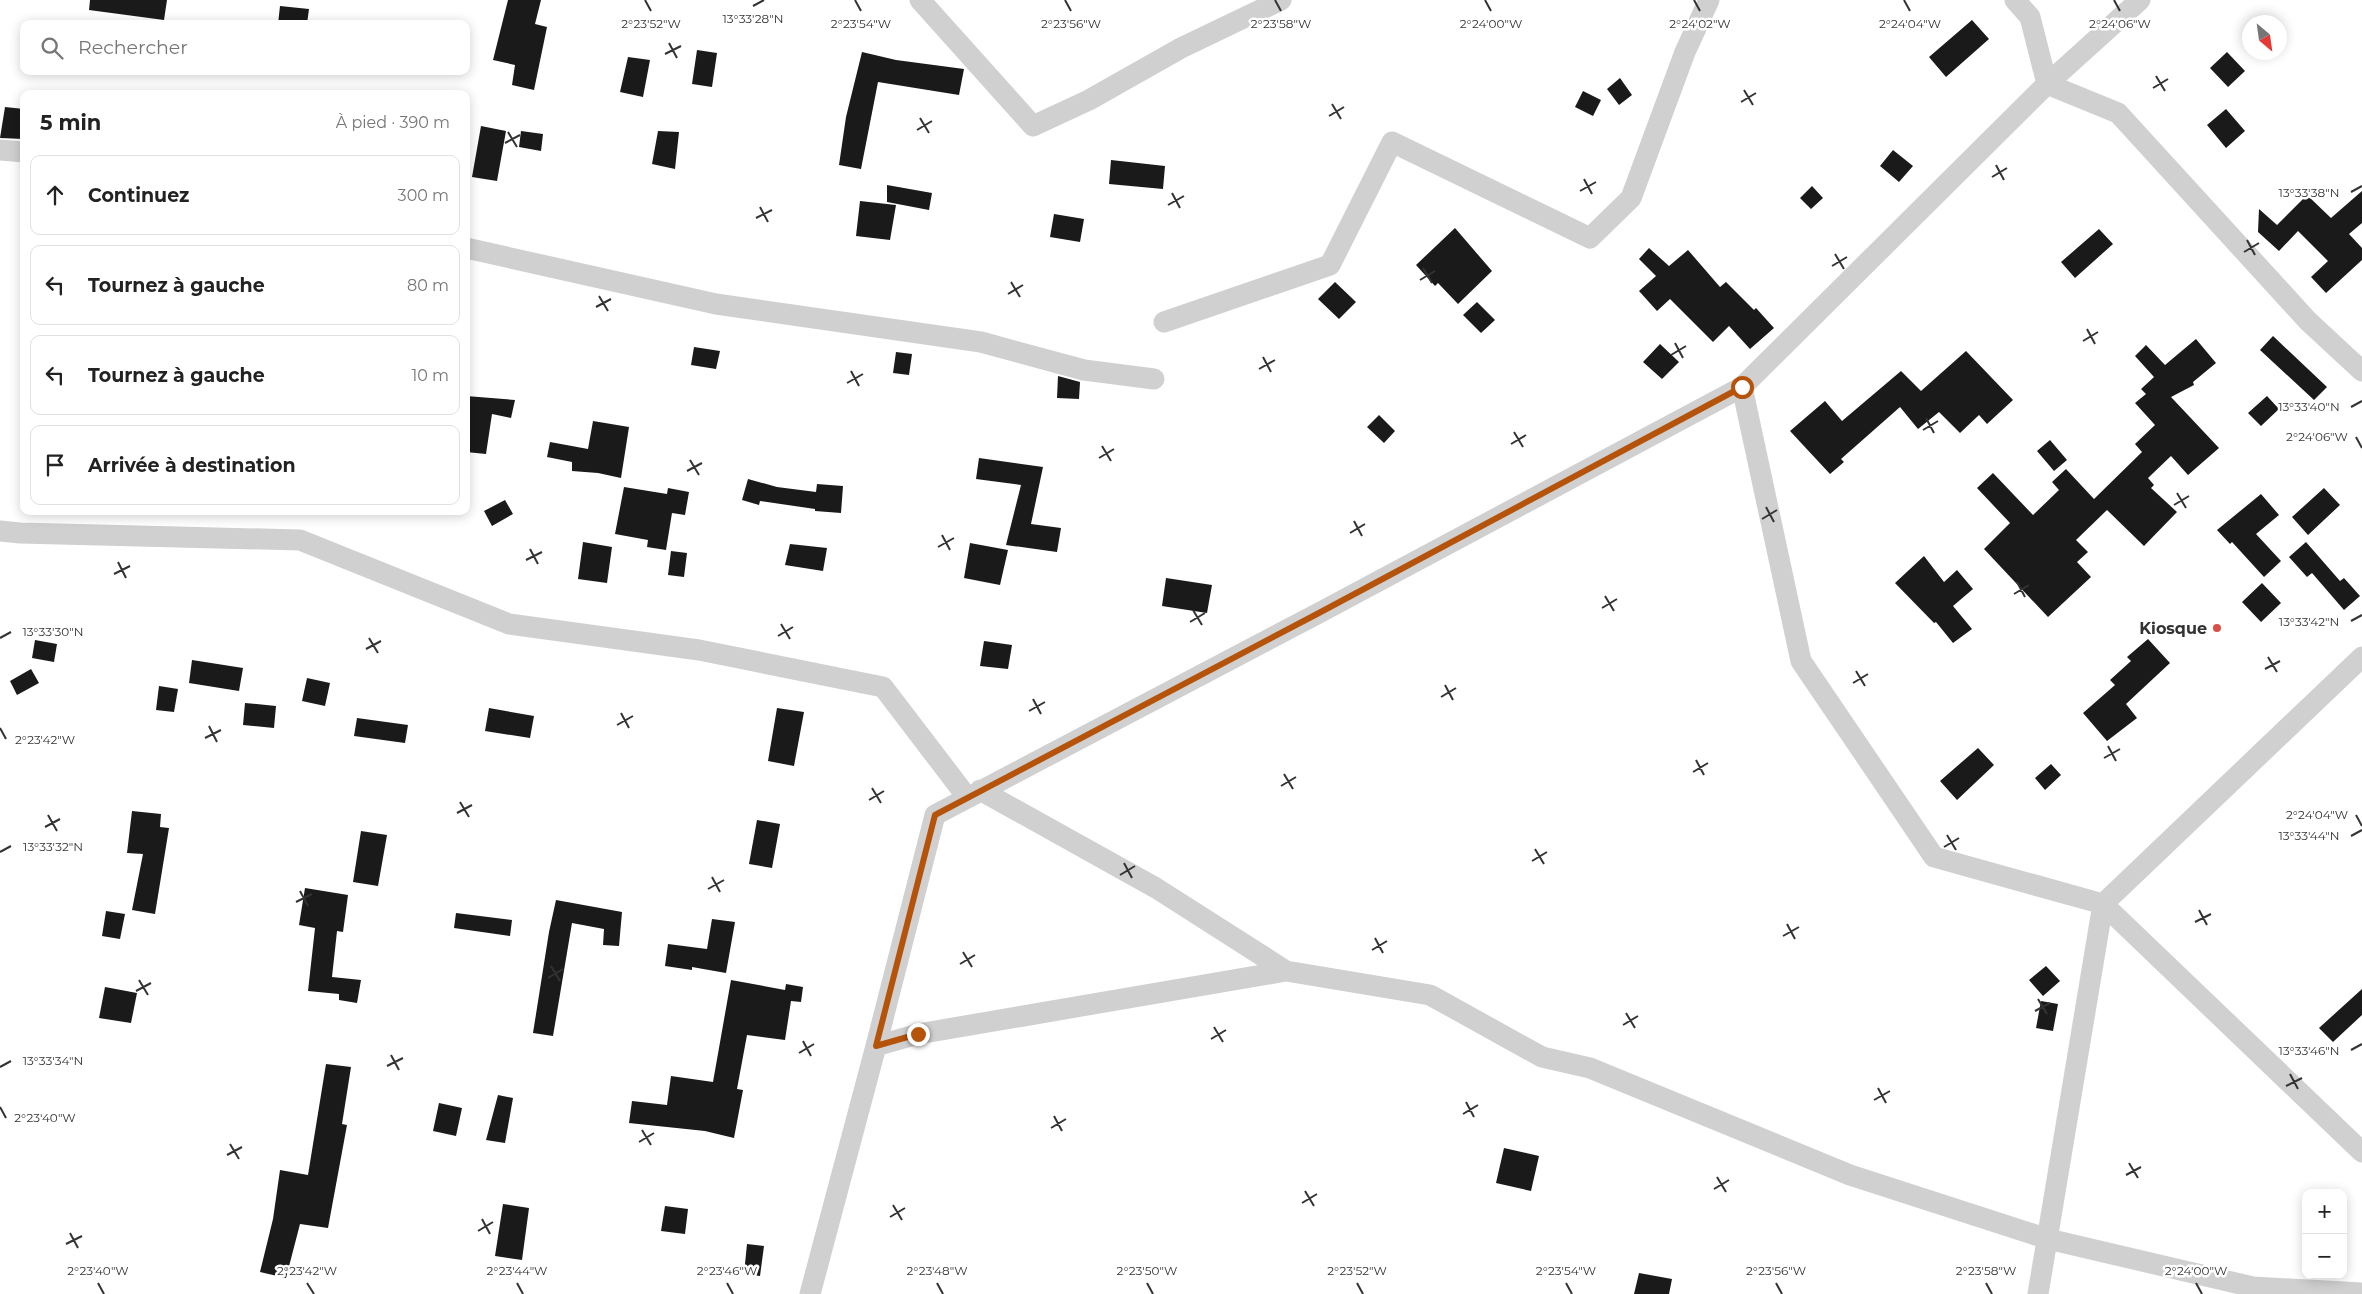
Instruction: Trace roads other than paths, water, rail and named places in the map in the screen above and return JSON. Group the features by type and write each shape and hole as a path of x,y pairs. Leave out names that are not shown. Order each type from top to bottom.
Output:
{"street":[{"path":"920,0 1033,126 1090,100 1181,48 1281,0"},
{"path":"1164,322 1330,265 1392,142 1590,238 1631,198 1685,52 1710,0"},
{"path":"2015,0 2030,16 2047,84"},
{"path":"810,1294 935,815 1742,387 2047,84 2140,0"},
{"path":"2047,84 2118,113 2308,321 2361,367"},
{"path":"0,150 20,152"},
{"path":"470,249 716,304 980,342 1084,370 1154,379"},
{"path":"1742,387 1801,661 1934,857 2102,904 2362,1152"},
{"path":"0,530 20,533 300,540 509,624 699,650 883,687 974,794 1156,888 1286,971"},
{"path":"2038,1294 2102,904 2362,657"},
{"path":"876,1046 918,1034 1286,971 1430,995 1542,1057 1590,1068 1850,1175 2048,1239 2252,1287 2362,1293"}],"place":[{"name":"Kiosque","path":"2217,628"}]}
